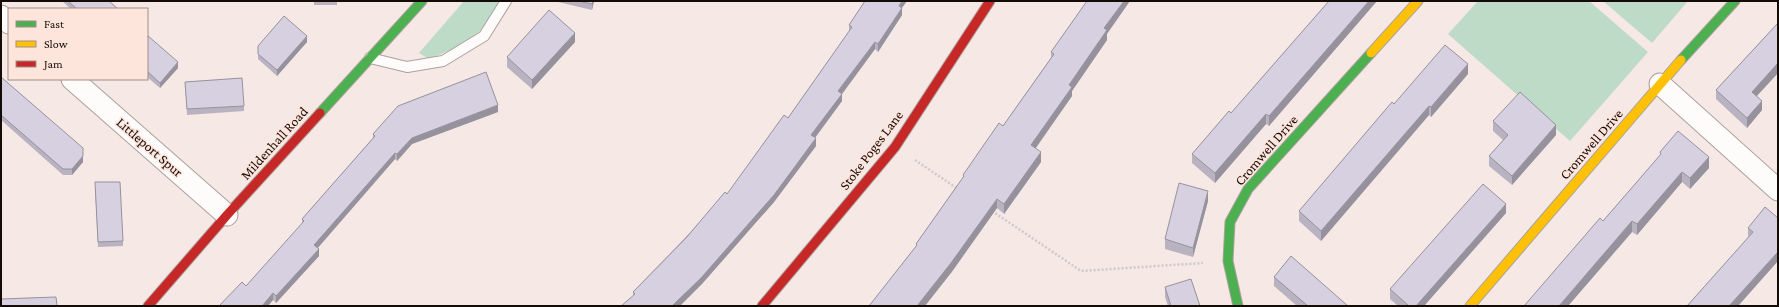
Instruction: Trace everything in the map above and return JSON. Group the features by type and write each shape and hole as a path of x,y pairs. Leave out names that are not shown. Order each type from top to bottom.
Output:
{"street":[{"name":"Mildenhall Road","path":"148,306 227,215 422,1"},
{"name":"Stoke Poges Lane","path":"762,306 895,147 990,1"},
{"name":"Cromwell Drive","path":"1238,306 1228,261 1230,222 1248,189 1418,1"},
{"name":"Cromwell Drive","path":"1470,306 1660,84 1735,1"},
{"name":"Littleport Spur","path":"73,80 227,215"},
{"path":"1660,84 1778,190"}],"lane":[{"path":"370,58 407,67 443,61 484,36 506,1"}],"path":[{"path":"895,147 961,191"},
{"path":"988,209 1081,271 1228,261"}],"green space":[{"path":"464,1 501,1 488,23 467,43 429,59 419,53"},
{"path":"1478,1 1589,1 1648,52 1570,141 1448,34"},
{"path":"1603,1 1688,1 1652,43"}],"building":[{"path":"68,1 109,1 117,8 76,8"},
{"path":"579,1 593,1 592,4"},
{"path":"865,1 902,1 899,6 902,8 878,44 875,42 838,91 842,94 811,135 816,138 774,195 701,278 672,306 621,306 635,294 633,292 686,238 725,192 727,194 784,115 788,118 852,27 849,25"},
{"path":"1087,1 1124,1 1104,28 1107,30 1069,85 1072,87 1031,145 1041,152 1004,204 997,199 951,263 917,306 869,306 917,245 916,244 999,123 1003,126 1054,54 1051,52"},
{"path":"1329,1 1369,1 1269,116 1266,114 1215,173 1192,154 1229,111 1231,113"},
{"path":"549,10 575,33 532,80 507,57"},
{"path":"284,16 307,36 277,70 258,54 258,46"},
{"path":"1778,23 1778,63 1752,92 1762,101 1747,118 1716,90"},
{"path":"148,36 178,62 160,83 148,72"},
{"path":"1445,45 1468,64 1431,107 1429,106 1321,231 1299,211 1392,102 1394,104"},
{"path":"486,72 498,105 412,138 397,154 395,153 314,245 319,249 276,296 273,293 262,306 219,306 242,282 246,286 304,221 302,219 375,136 373,134 398,106"},
{"path":"1,77 83,148 83,156 72,169 63,169 1,115"},
{"path":"242,78 244,106 187,109 185,82"},
{"path":"1520,92 1556,125 1512,176 1489,156 1508,135 1493,121"},
{"path":"1678,131 1709,157 1690,178 1682,172 1637,224 1632,221 1559,306 1524,306 1600,218 1603,221 1661,154 1660,152"},
{"path":"95,182 120,182 123,241 98,242"},
{"path":"1179,183 1208,191 1193,248 1165,239"},
{"path":"1483,184 1506,204 1416,306 1409,306 1390,289"},
{"path":"1765,207 1778,218 1778,254 1777,253 1729,306 1687,306 1753,232 1748,228"},
{"path":"1291,256 1348,306 1308,306 1274,277"},
{"path":"1191,279 1200,306 1171,306 1165,287"},
{"path":"56,297 57,306 1,306 1,299"}],"traffic: fast":[{"path":"320,113 422,1"},
{"path":"1681,60 1735,1"},
{"path":"1238,306 1228,261 1230,222 1248,189 1371,53"}],"traffic: slow":[{"path":"1371,53 1418,1"},
{"path":"1470,306 1681,60"}],"traffic: jam":[{"path":"762,306 895,147 990,1"},
{"path":"148,306 227,215 320,113"}]}
